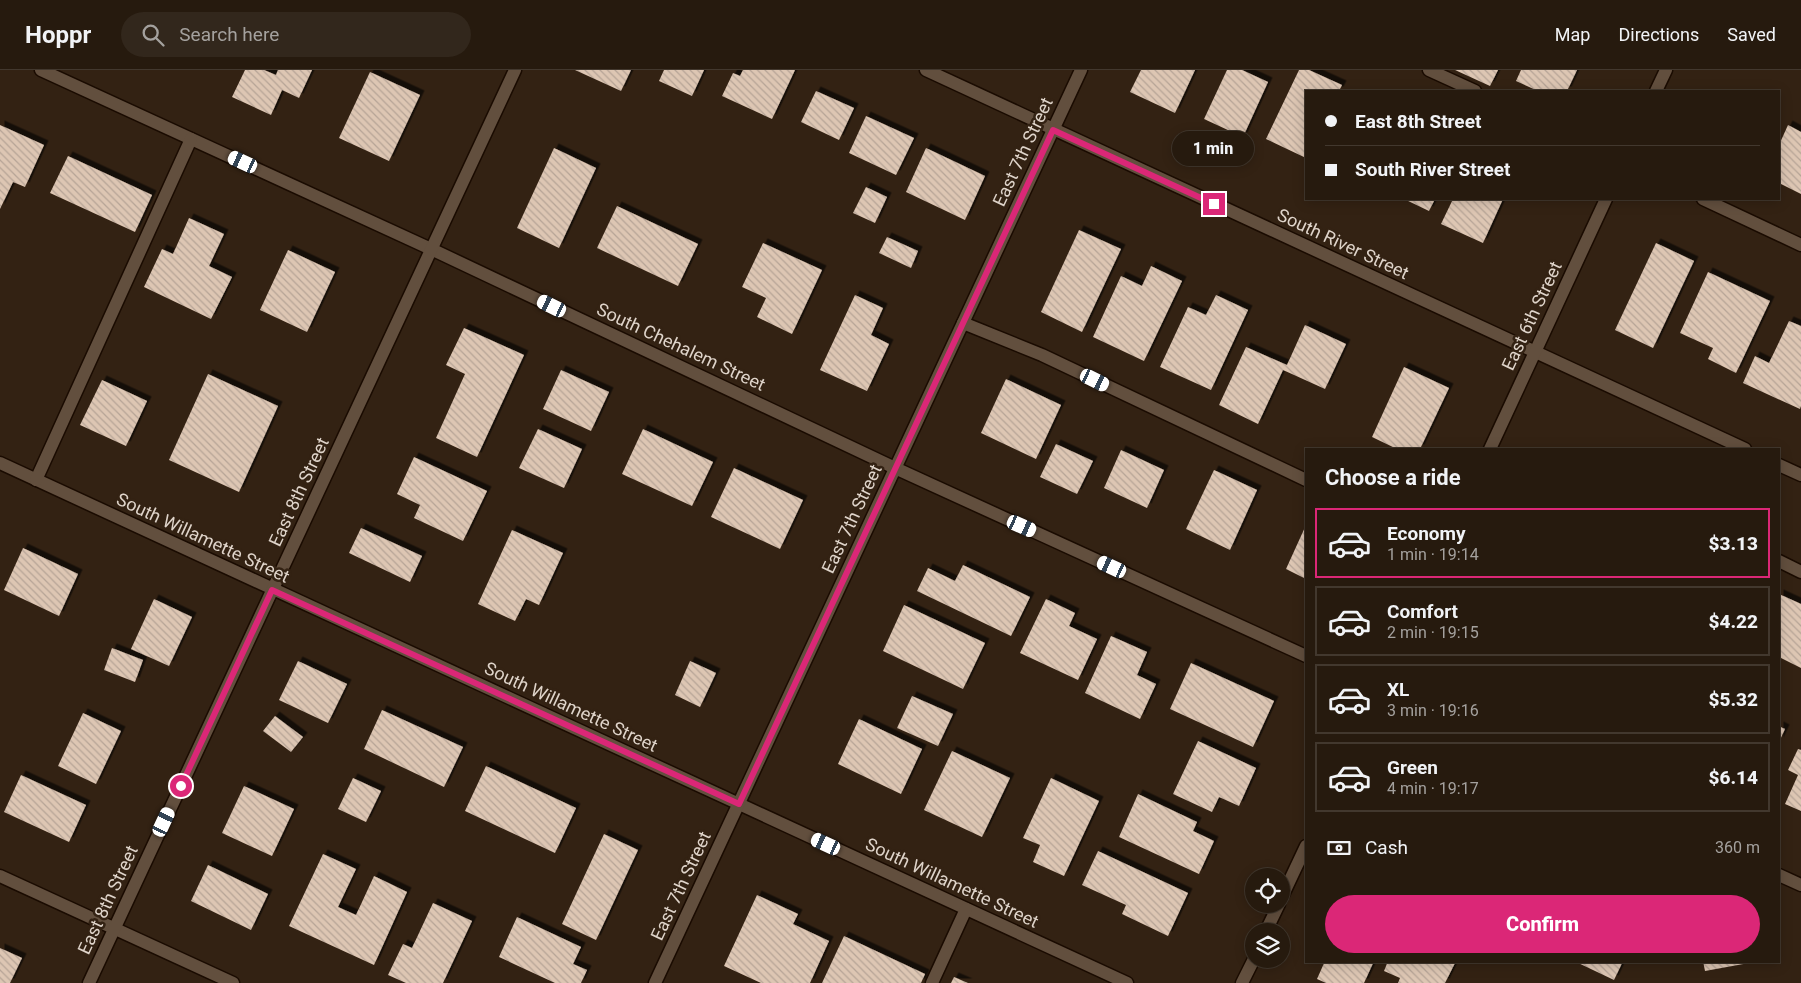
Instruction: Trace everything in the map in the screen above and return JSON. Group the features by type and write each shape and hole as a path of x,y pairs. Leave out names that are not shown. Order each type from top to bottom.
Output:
{"street":[{"name":"South Chehalem Street","path":"41,70 431,249 895,468 1305,656"},
{"name":"East 8th Street","path":"89,983 515,70"},
{"name":"South River Street","path":"926,70 1741,448"},
{"name":"East 7th Street","path":"655,983 1081,70"},
{"path":"1429,70 1473,90"},
{"path":"1656,90 1666,70"},
{"path":"36,480 191,139"},
{"name":"East 6th Street","path":"1490,448 1606,200"},
{"path":"1704,200 1801,245"},
{"path":"963,323 1042,355 1305,480"},
{"name":"South Willamette Street","path":"0,463 1126,983"},
{"path":"1780,465 1801,475"},
{"path":"1780,562 1801,572"},
{"path":"1290,881 1305,848"},
{"path":"1780,875 1801,885"},
{"path":"0,876 233,983"},
{"path":"932,983 966,909"},
{"path":"1242,983 1250,968"}],"building":[{"path":"245,70 264,70 276,75 278,70 312,70 299,98 282,90 271,115 232,97"},
{"path":"575,70 631,70 621,91"},
{"path":"664,70 704,70 692,96 659,81"},
{"path":"743,70 795,70 772,119 722,96 733,73 740,76"},
{"path":"1141,70 1195,70 1175,113 1130,92"},
{"path":"1227,70 1242,70 1268,82 1243,137 1204,119"},
{"path":"1299,70 1309,70 1342,85 1340,90 1305,90 1305,158 1266,139"},
{"path":"1455,70 1498,70 1490,86"},
{"path":"1521,70 1577,70 1567,90 1536,90 1516,81"},
{"path":"370,72 420,95 389,161 339,138"},
{"path":"816,91 854,108 839,140 801,122"},
{"path":"866,116 914,138 896,175 849,153"},
{"path":"0,125 44,145 25,187 13,182 0,209"},
{"path":"1788,125 1801,132 1801,194 1780,184 1780,143"},
{"path":"554,148 596,168 559,248 517,228"},
{"path":"926,148 985,176 965,220 906,192"},
{"path":"68,156 152,195 135,232 50,193"},
{"path":"866,187 887,197 875,223 853,213"},
{"path":"1406,200 1434,200 1429,211"},
{"path":"1453,200 1503,200 1483,243 1441,224"},
{"path":"617,206 698,244 678,286 597,248"},
{"path":"189,218 224,234 209,266 232,277 211,319 144,287 162,249 173,254"},
{"path":"1079,230 1121,249 1082,332 1041,312"},
{"path":"887,237 918,251 911,268 879,253"},
{"path":"763,243 822,270 792,334 757,317 766,298 742,287"},
{"path":"1656,243 1694,261 1653,348 1615,330"},
{"path":"288,250 335,272 307,332 260,310"},
{"path":"1151,266 1182,281 1144,361 1093,337 1121,276 1142,286"},
{"path":"1708,272 1770,301 1736,373 1708,359 1713,348 1680,333"},
{"path":"855,295 883,308 871,335 889,344 867,391 820,370"},
{"path":"1216,295 1248,310 1211,390 1160,367 1188,307 1206,315"},
{"path":"1789,321 1801,326 1800,409 1743,383 1755,356 1769,363"},
{"path":"1305,325 1346,344 1325,389 1283,370 1258,424 1219,405 1246,347 1287,365"},
{"path":"464,328 524,355 477,457 436,438 465,374 446,365"},
{"path":"1404,367 1449,388 1420,448 1395,448 1372,437"},
{"path":"561,370 609,392 591,431 543,409"},
{"path":"208,374 278,406 239,492 169,460"},
{"path":"1006,379 1061,405 1036,459 981,433"},
{"path":"102,380 147,401 126,446 80,425"},
{"path":"538,429 582,449 564,488 519,468"},
{"path":"643,429 713,462 692,506 622,474"},
{"path":"1056,444 1093,461 1077,494 1040,477"},
{"path":"1121,450 1164,470 1147,508 1104,488"},
{"path":"414,457 487,491 463,541 414,518 420,505 397,494"},
{"path":"734,468 803,500 780,549 711,517"},
{"path":"1214,470 1257,490 1230,550 1186,529"},
{"path":"1305,527 1305,578 1286,569"},
{"path":"361,528 422,556 410,582 349,553"},
{"path":"512,530 563,553 539,605 526,599 515,621 478,604"},
{"path":"23,548 78,574 59,616 4,590"},
{"path":"963,565 1030,597 1011,636 917,591 928,568 955,581"},
{"path":"1780,594 1801,604 1801,668 1780,658"},
{"path":"154,599 192,617 169,666 131,649"},
{"path":"1046,599 1075,613 1069,626 1097,639 1078,680 1020,653"},
{"path":"904,605 985,643 963,689 883,651"},
{"path":"1111,636 1147,652 1137,675 1156,684 1140,719 1085,693"},
{"path":"112,648 143,660 135,682 104,670"},
{"path":"298,661 347,684 328,723 279,700"},
{"path":"690,661 716,673 700,707 675,695"},
{"path":"1191,663 1274,701 1253,747 1170,709"},
{"path":"912,696 953,714 938,746 897,728"},
{"path":"382,710 463,747 444,787 364,749"},
{"path":"83,713 121,731 96,784 58,766"},
{"path":"275,716 303,737 291,752 263,731"},
{"path":"859,719 922,749 901,794 838,764"},
{"path":"1780,726 1785,729 1780,740"},
{"path":"1198,741 1256,768 1239,806 1219,797 1212,812 1173,794"},
{"path":"1798,749 1801,750 1801,811 1785,804 1798,775 1788,770"},
{"path":"952,751 1010,778 982,837 924,810"},
{"path":"486,766 576,808 555,853 465,811"},
{"path":"21,775 86,805 69,842 4,812"},
{"path":"353,778 381,791 366,822 338,809"},
{"path":"1051,778 1099,801 1064,876 1033,862 1040,845 1023,838"},
{"path":"244,786 294,809 272,856 222,833"},
{"path":"1138,794 1197,822 1193,831 1214,841 1199,874 1119,837"},
{"path":"604,834 638,850 596,940 562,924"},
{"path":"1098,851 1188,893 1168,936 1122,914 1126,905 1082,885"},
{"path":"323,854 356,869 338,907 356,915 374,876 407,892 374,965 289,926"},
{"path":"208,865 268,894 251,930 191,901"},
{"path":"757,895 798,914 793,924 829,941 810,983 761,983 724,966"},
{"path":"433,903 472,921 443,983 406,983 388,975 403,944 412,948"},
{"path":"517,917 581,947 573,964 587,970 581,983 555,983 499,957"},
{"path":"844,936 925,974 921,983 822,983"},
{"path":"0,948 22,958 10,983 0,983"},
{"path":"1324,963 1373,963 1364,983 1326,983 1317,979"},
{"path":"1387,963 1455,963 1445,983 1398,983 1400,978 1384,971"},
{"path":"1578,963 1622,963 1614,980"},
{"path":"1703,963 1749,963 1705,971"},
{"path":"954,977 968,983 951,983"}],"route":[{"path":"181,786 272,590 739,804 1053,130 1214,204"}]}
